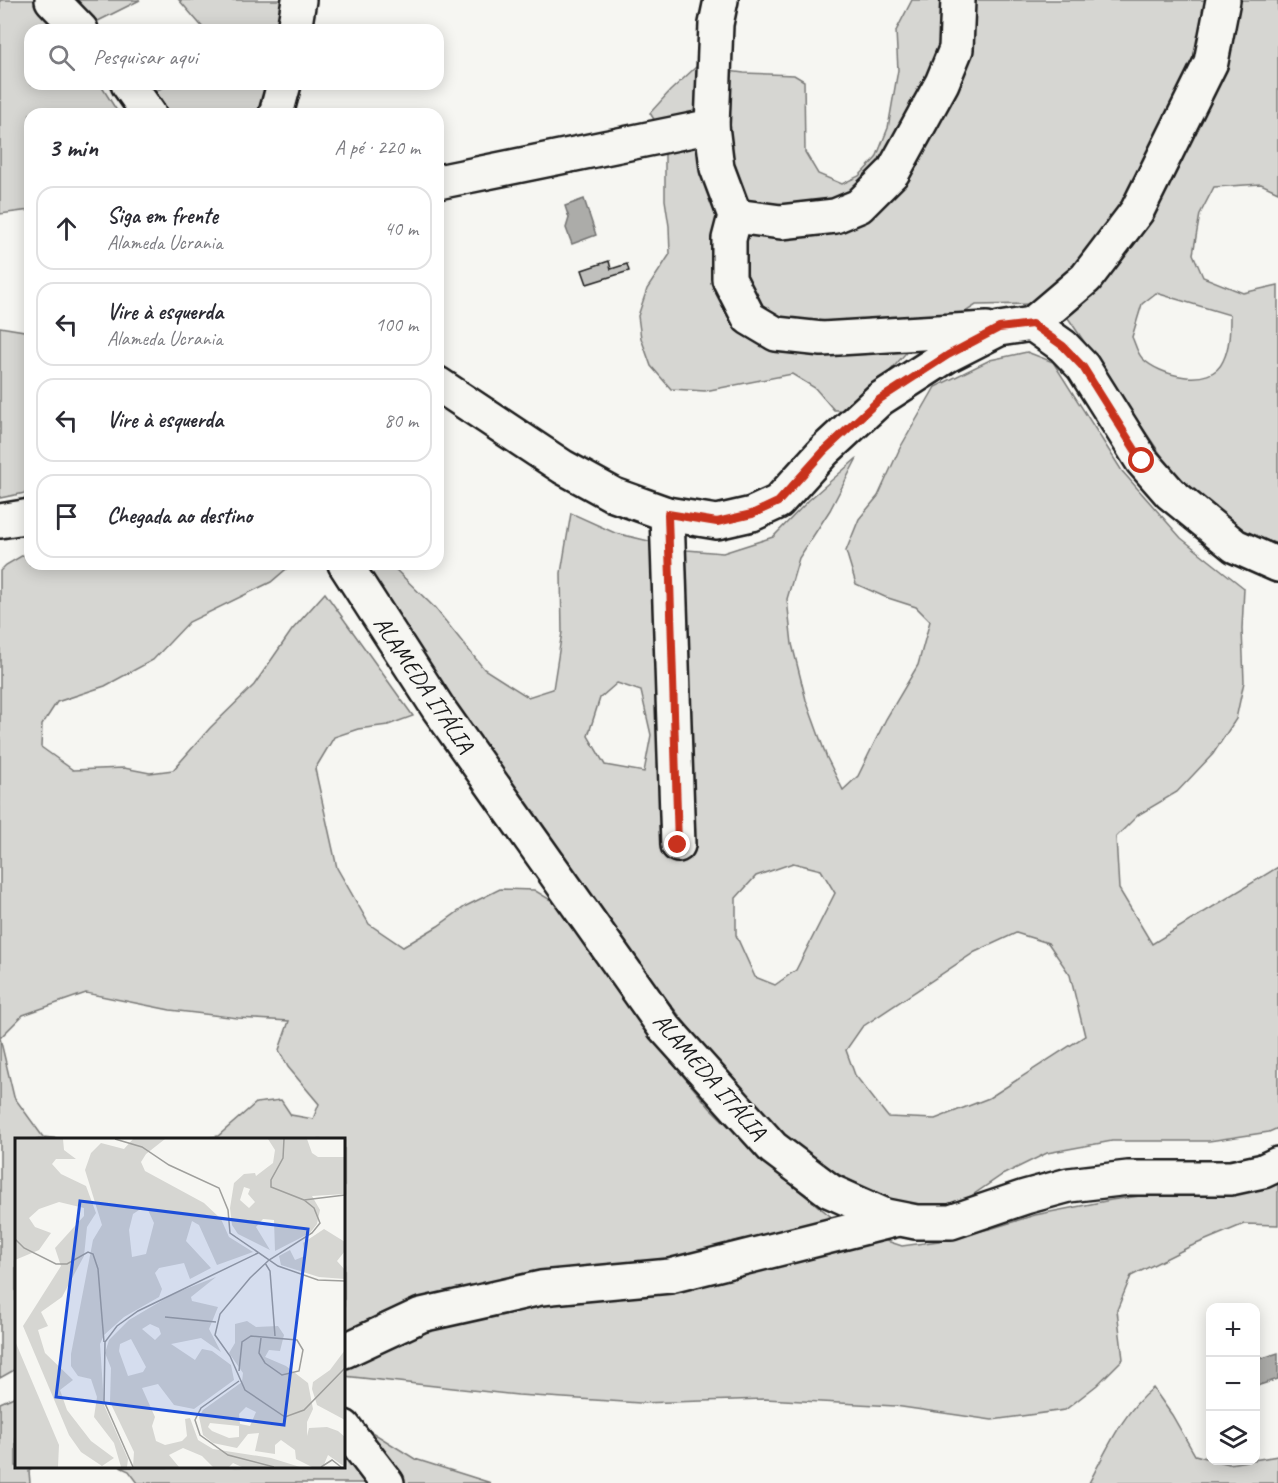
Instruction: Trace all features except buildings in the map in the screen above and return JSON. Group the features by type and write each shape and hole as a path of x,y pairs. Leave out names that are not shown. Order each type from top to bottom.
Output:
{"street":[{"path":"52,0 75,24"},
{"path":"295,24 299,0"},
{"path":"721,0 716,24 712,126 717,168 735,216 729,239 729,279 749,318 776,334 822,339 1032,324 1086,278 1137,212 1211,62 1222,0"},
{"path":"735,216 781,222 835,216 859,206 893,171 942,83 956,49 958,0"},
{"path":"132,90 145,108"},
{"path":"278,108 282,90"},
{"path":"444,181 712,126"},
{"path":"1032,324 1063,346 1083,367 1142,461 1170,493 1235,546 1278,565"},
{"path":"444,388 562,467 614,495 668,514 717,522 752,514 778,502 824,451 880,399 948,355 999,328"},
{"path":"668,514 678,845"},
{"path":"0,521 24,517"},
{"name":"ALAMEDA ITÁLIA","path":"349,570 438,708 664,1027 773,1148 830,1191 886,1216 916,1222 951,1222 1069,1185 1128,1178 1230,1178 1263,1171 1278,1164"},
{"path":"345,1351 421,1315 541,1288 670,1276 898,1219"},
{"path":"345,1428 387,1483"}],"shaded area":[{"path":"0,0 37,0 57,24 24,24 24,90 104,90 115,108 24,108 24,211 0,214"},
{"path":"76,0 140,0 96,22"},
{"path":"179,0 282,0 279,24 200,24"},
{"path":"912,0 1278,0 1278,192 1261,184 1214,187 1200,214 1193,254 1203,277 1243,293 1278,285 1278,544 1245,533 1180,483 1066,315 1032,304 976,305 911,347 856,410 834,410 815,388 792,374 705,391 671,389 651,366 641,338 638,316 647,289 670,254 665,200 665,137 650,113 696,67 744,73 794,75 804,81 805,152 818,174 842,184 859,176 876,158 888,128 898,70 896,31","holes":["1156,293 1230,315 1225,356 1217,370 1208,375 1184,377 1160,370 1142,358 1132,337 1142,304"]},
{"path":"157,90 265,90 260,108 156,108 147,95"},
{"path":"584,199 596,235 572,244 566,228 569,218 565,206"},
{"path":"0,327 24,331 24,493 0,498"},
{"path":"1027,352 1053,362 1122,471 1181,538 1244,588 1242,629 1244,682 1236,719 1213,754 1177,792 1138,815 1116,837 1119,889 1152,944 1278,867 1278,1128 1269,1132 1209,1141 1112,1141 1047,1153 1002,1175 955,1207 924,1212 872,1191 806,1158 725,1074 524,817 357,570 396,570 435,608 484,669 528,697 553,689 562,632 561,573 571,513 615,533 687,550 723,553 773,537 809,500 857,458 830,510 799,558 787,599 792,644 806,700 827,758 843,790 858,776 886,719 918,665 930,621 916,607 856,584 846,551 859,519 878,496 900,448 935,387 990,360","holes":["617,683 641,691 651,735 644,772 605,765 588,736 600,698","793,863 821,870 835,893 796,970 775,985 755,977 736,935 736,898 756,876","1016,933 1048,943 1070,975 1085,1036 989,1098 935,1119 888,1117 855,1075 846,1050 862,1027 975,952"]},
{"path":"24,554 24,570 285,570 271,582 189,622 153,660 105,686 57,702 42,725 41,747 73,770 124,768 150,773 173,770 210,728 254,685 292,630 325,593 413,716 388,725 358,729 334,737 315,769 337,868 369,924 403,947 466,906 500,889 534,890 554,902 648,1034 710,1108 771,1168 844,1227 902,1246 939,1241 1035,1215 1111,1200 1278,1177 1278,1225 1244,1224 1189,1247 1131,1276 1117,1310 1123,1359 1097,1385 1065,1410 992,1420 895,1406 765,1399 640,1403 518,1395 345,1376 345,1138 209,1138 218,1136 256,1103 281,1100 291,1115 313,1119 319,1104 288,1067 279,1050 289,1021 170,1010 86,993 23,1015 0,1038 0,571"},
{"path":"0,1038 14,1097 43,1137 52,1138 15,1138 15,1370 0,1378"},
{"path":"1278,1353 1278,1379 1260,1385 1260,1359"},
{"path":"1153,1388 1195,1455 1206,1458 1206,1465 1260,1465 1260,1459 1278,1456 1278,1483 1089,1483 1109,1444 1124,1420"},
{"path":"15,1396 15,1468 33,1468 29,1471 30,1483 0,1483 0,1403"},
{"path":"345,1419 351,1419 415,1459 491,1483 138,1483 129,1471 122,1468 345,1468"}],"route":[{"path":"678,845 668,514 717,522 752,514 778,502 824,451 880,399 948,355 999,328 1032,324 1063,346 1083,367 1142,461"}]}
